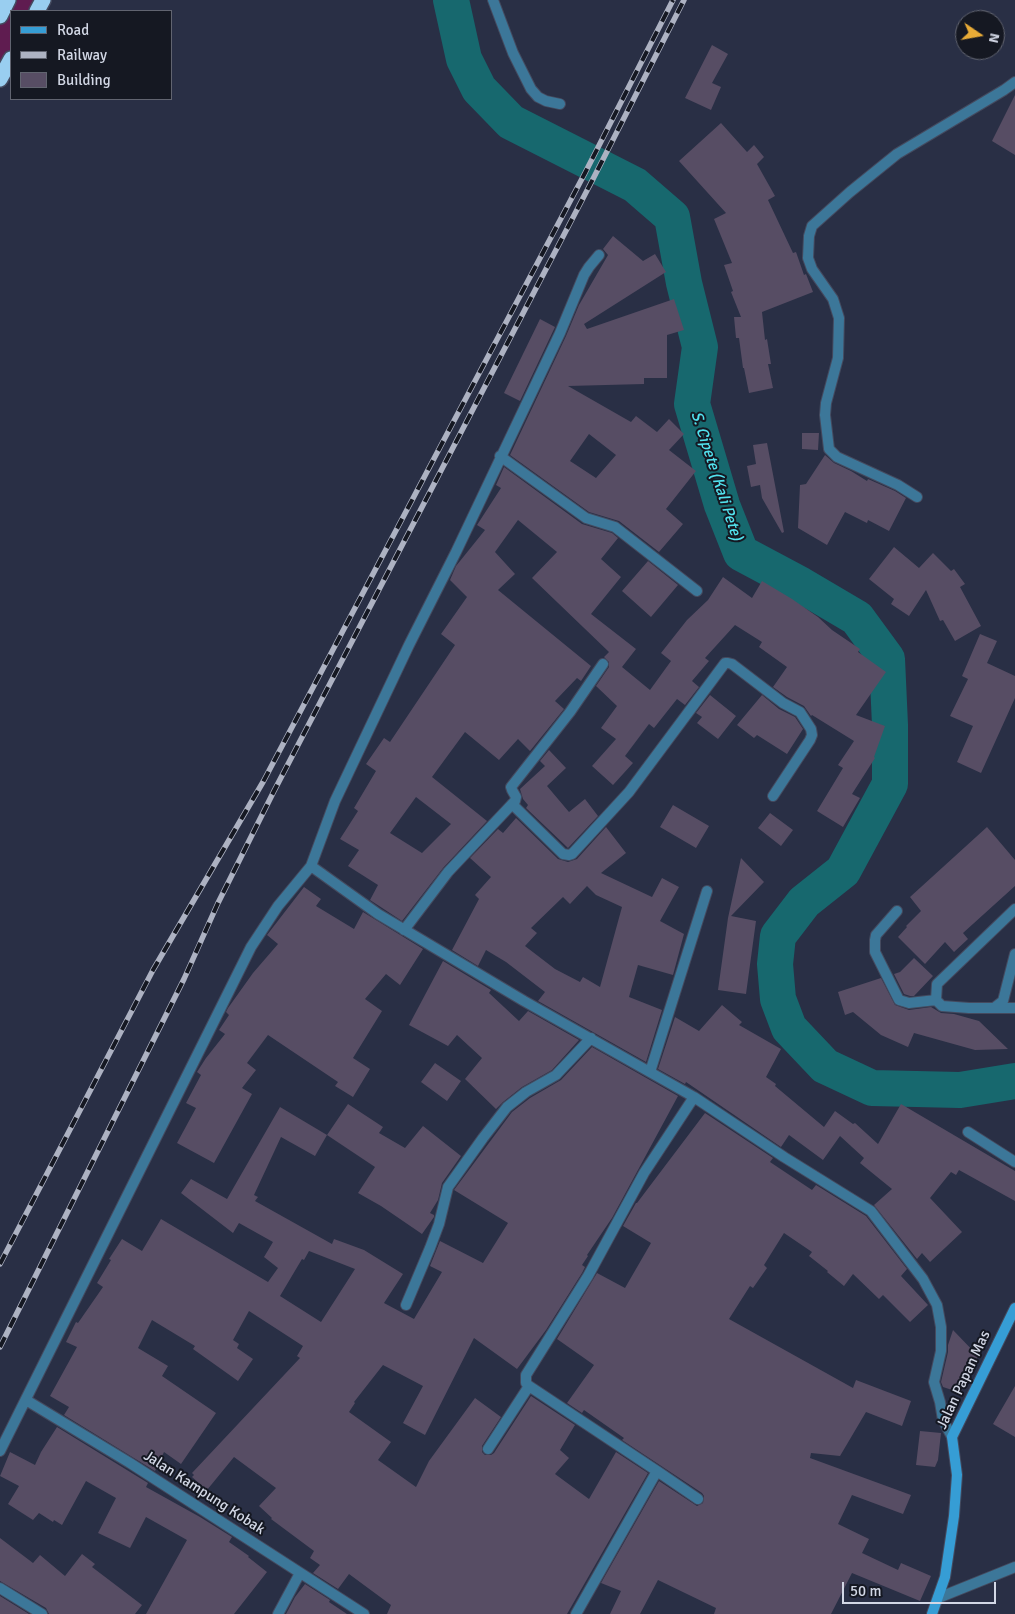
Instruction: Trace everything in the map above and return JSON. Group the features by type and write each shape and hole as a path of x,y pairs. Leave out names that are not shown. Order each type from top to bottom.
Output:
{"highway":[{"path":"0,16 8,0"},
{"path":"0,80 10,61"}],"street":[{"path":"493,0 513,53 531,89 538,97 560,104"},
{"path":"917,497 898,485 837,457 829,449 824,415 838,358 839,318 834,300 812,269 808,258 809,236 812,226 897,154 1015,82"},
{"path":"0,1451 251,947 278,906 311,866 335,801 560,333 581,281 589,266 599,255"},
{"path":"500,456 581,515 615,527 697,590"},
{"path":"512,804 563,854 567,856 572,854 629,792 727,663 732,664 783,703 800,712 811,729 812,735 810,740 773,796"},
{"path":"404,930 448,872 516,800 511,788 512,785 570,712 603,664"},
{"path":"311,866 378,914 404,930 694,1097 784,1157 872,1211 923,1279 937,1305 941,1327 941,1351 934,1382 943,1420 952,1437"},
{"path":"650,1072 707,891"},
{"path":"1015,910 937,984 936,1000 942,1006 1015,1008"},
{"path":"897,911 876,935 875,952 899,1000 909,1003 936,1000"},
{"path":"994,1008 1003,1001 1015,954"},
{"path":"406,1305 439,1224 448,1187 507,1106 556,1074 591,1038"},
{"path":"694,1097 644,1173 588,1276 526,1375 526,1382 529,1386 698,1499"},
{"path":"968,1132 1015,1162"},
{"name":"Jalan Papan Mas","path":"932,1614 945,1577 954,1516 957,1475 952,1437 1015,1308"},
{"path":"488,1449 529,1386"},
{"name":"Jalan Kampung Kobak","path":"26,1400 130,1463 364,1614"},
{"path":"576,1614 656,1471"},
{"path":"938,1598 1015,1567"},
{"path":"278,1614 300,1573"},
{"path":"0,1588 42,1614"}],"shaded area":[{"path":"8,0 43,0 38,10 10,10 10,61 0,79 0,16"}],"building":[{"path":"712,45 728,54 712,83 721,87 711,110 685,98"},
{"path":"1015,95 1015,155 992,141"},
{"path":"721,123 747,152 754,145 764,157 757,164 775,196 768,200 793,253 796,252 804,275 806,274 813,292 762,312 765,340 767,339 771,364 768,364 773,388 749,393 739,338 736,338 734,317 741,317 731,292 733,291 724,265 732,263 714,219 726,213 679,161"},
{"path":"613,236 643,261 655,254 666,272 584,324 587,329 674,299 684,330 667,335 667,378 644,378 644,384 568,386 631,422 636,416 657,432 669,419 684,434 669,450 696,471 666,509 683,524 659,552 619,521 589,512 510,455 579,305 608,255 603,249","holes":["589,434 616,455 596,478 570,461"]},
{"path":"540,319 555,327 520,401 504,393"},
{"path":"802,433 819,433 818,450 802,449"},
{"path":"767,443 784,532 782,533 762,498 760,485 751,487 747,466 756,464 753,445"},
{"path":"825,455 834,463 867,481 868,479 906,498 889,531 868,520 867,523 845,512 827,545 798,528 800,485 806,484"},
{"path":"504,467 582,524 612,533 618,538 601,559 621,577 591,614 636,649 622,667 650,690 671,661 661,653 687,620 708,600 723,577 752,598 762,581 818,617 832,630 860,649 858,652 886,672 856,715 885,726 875,758 852,794 860,798 843,827 817,811 843,768 838,765 854,741 811,716 804,706 773,687 787,667 759,647 762,642 735,625 705,658 709,661 692,681 699,687 685,705 677,699 654,728 649,724 625,756 633,763 613,785 592,766 616,739 601,728 617,706 596,686 609,667 609,662 604,657 609,652 532,578 557,552 518,520 495,552 515,574 498,590 591,666 581,681 577,678 555,701 564,709 530,751 518,739 499,760 465,732 432,777 487,821 443,868 402,921 370,900 378,885 348,866 359,850 340,839 358,811 354,808 376,771 366,764 384,738 390,742 455,645 441,634 467,597 450,580 456,566 485,530 477,525 501,488 496,485","holes":["416,797 451,824 422,853 390,833"]},
{"path":"894,547 919,568 933,553 951,571 954,569 965,584 960,587 981,626 955,641 943,620 940,621 926,590 909,616 891,604 894,599 869,579"},
{"path":"648,561 678,585 651,617 622,591"},
{"path":"980,634 997,641 987,663 1015,676 1015,698 981,773 957,762 973,726 950,716 968,679 962,676"},
{"path":"710,695 736,716 718,739 697,723 702,717 696,713"},
{"path":"762,695 779,709 795,717 803,729 787,754 757,735 754,738 737,725"},
{"path":"549,750 566,768 547,786 569,812 585,799 598,816 568,848 526,808 528,805 523,799 520,789 545,766 540,761"},
{"path":"673,805 709,826 696,848 660,827"},
{"path":"770,813 793,830 781,846 758,828"},
{"path":"516,818 558,859 568,862 577,859 606,827 626,853 601,873 652,897 662,878 679,887 660,921 684,934 673,975 638,965 629,997 662,1010 646,1062 538,1001 545,992 506,962 486,950 478,966 452,950 479,899 475,895 491,877 470,858 498,829 503,833","holes":["587,886 596,895 622,907 600,987 583,977 580,982 555,969 525,946 537,933 531,928 563,897 570,904"]},
{"path":"987,827 1015,860 1015,886 963,933 968,939 954,952 945,942 925,964 898,937 921,911 910,897"},
{"path":"741,858 764,882 731,916 756,921 746,994 718,990 728,918"},
{"path":"304,887 321,899 316,906 354,929 363,912 423,949 400,985 386,974 365,999 382,1011 353,1058 370,1069 353,1097 335,1086 338,1082 268,1035 247,1063 256,1070 242,1088 252,1094 214,1163 177,1143 196,1108 186,1103 201,1075 197,1072 225,1034 219,1030 229,1015 226,1012 228,1008 253,973 278,944 267,935"},
{"path":"914,958 933,976 914,996 910,996 904,994 894,974 900,972"},
{"path":"443,961 491,990 489,993 519,1021 528,1011 579,1040 552,1070 522,1087 496,1109 465,1079 482,1058 457,1035 448,1046 409,1025"},
{"path":"881,978 895,1005 909,1010 931,1007 941,1013 954,1014 979,1021 1008,1049 975,1050 914,1033 908,1047 881,1035 853,1012 845,1015 838,992"},
{"path":"722,1005 742,1022 739,1025 781,1049 766,1077 824,1127 835,1111 853,1124 855,1123 878,1144 901,1104 1015,1171 1015,1201 959,1170 956,1175 951,1172 930,1198 962,1232 930,1262 922,1253 917,1259 874,1205 892,1189 860,1163 864,1158 840,1136 823,1160 789,1135 781,1147 686,1082 685,1084 658,1069 675,1017 699,1031"},
{"path":"592,1047 678,1096 612,1218 587,1255 582,1265 585,1267 582,1273 546,1330 517,1369 474,1338 425,1435 403,1423 423,1386 383,1365 354,1402 349,1412 391,1442 378,1460 416,1487 429,1461 475,1398 501,1417 482,1446 482,1452 485,1455 494,1453 531,1396 575,1425 560,1450 569,1458 555,1474 589,1499 616,1452 648,1473 567,1614 387,1614 391,1605 349,1574 338,1589 313,1573 320,1565 310,1558 314,1551 271,1519 259,1506 276,1488 234,1457 207,1490 192,1477 194,1475 192,1473 300,1358 297,1356 303,1346 249,1311 233,1340 239,1344 237,1348 253,1359 238,1381 193,1349 195,1346 152,1320 138,1348 168,1366 162,1376 216,1413 181,1464 164,1452 155,1471 64,1415 69,1407 50,1396 77,1347 66,1342 76,1322 78,1323 103,1287 97,1283 122,1239 142,1251 161,1219 268,1282 278,1268 264,1257 273,1242 239,1223 233,1233 181,1193 191,1179 227,1199 280,1107 327,1135 315,1156 281,1137 254,1195 258,1197 255,1201 332,1244 334,1239 364,1250 403,1274 384,1303 414,1319 442,1272 430,1266 440,1241 483,1263 508,1223 454,1190 512,1112 530,1098 561,1080","holes":["309,1251 355,1269 321,1322 280,1296 302,1259 304,1260"]},
{"path":"435,1063 461,1081 447,1101 421,1082"},
{"path":"348,1104 383,1127 379,1133 405,1148 423,1126 461,1156 442,1183 438,1200 430,1213 434,1217 422,1234 358,1193 375,1167 327,1135"},
{"path":"705,1113 773,1158 770,1162 812,1190 816,1185 866,1216 907,1269 901,1276 928,1305 910,1322 883,1295 879,1299 853,1274 844,1286 809,1256 812,1252 784,1233 764,1265 767,1268 753,1288 750,1286 729,1319 853,1388 856,1380 911,1401 902,1426 866,1412 840,1456 811,1453 810,1458 911,1495 903,1514 852,1495 838,1524 869,1539 862,1553 898,1570 901,1563 931,1576 920,1601 852,1573 831,1614 714,1614 716,1608 658,1580 640,1614 610,1614 621,1591 601,1583 659,1481 697,1506 703,1503 704,1496 622,1440 624,1438 584,1410 582,1413 567,1403 594,1365 557,1339 597,1273 625,1288 651,1243 623,1226 636,1203"},
{"path":"953,1330 978,1356 970,1376 967,1375 961,1393 943,1387 941,1382"},
{"path":"1015,1386 1015,1437 993,1424"},
{"path":"57,1427 148,1483 146,1487 232,1537 229,1542 267,1572 234,1614 146,1614 187,1540 146,1517 130,1548 98,1533 116,1498 86,1481 62,1525 54,1520 53,1522 39,1513 33,1520 8,1504 19,1486 0,1476 10,1452 35,1465"},
{"path":"920,1431 941,1433 938,1460 935,1467 916,1465"},
{"path":"0,1538 33,1563 40,1555 65,1576 82,1554 95,1564 92,1567 142,1605 135,1614 49,1614 46,1608 0,1581"},
{"path":"305,1584 330,1600 329,1602 347,1614 286,1614"},
{"path":"0,1596 29,1614 0,1614"}],"waterway":[{"name":"S. Cipete (Kali Pete)","path":"451,0 464,59 479,89 511,122 635,185 672,217 684,283 700,347 692,404 722,505 741,553 857,618 887,659 890,784 843,871 804,902 778,936 775,964 778,999 789,1028 825,1066 872,1088 960,1090 1015,1081"}],"railway":[{"path":"0,1264 153,970 263,782 585,173 673,0"},
{"path":"0,1347 184,979 218,903 274,791 593,179 684,0"}]}
